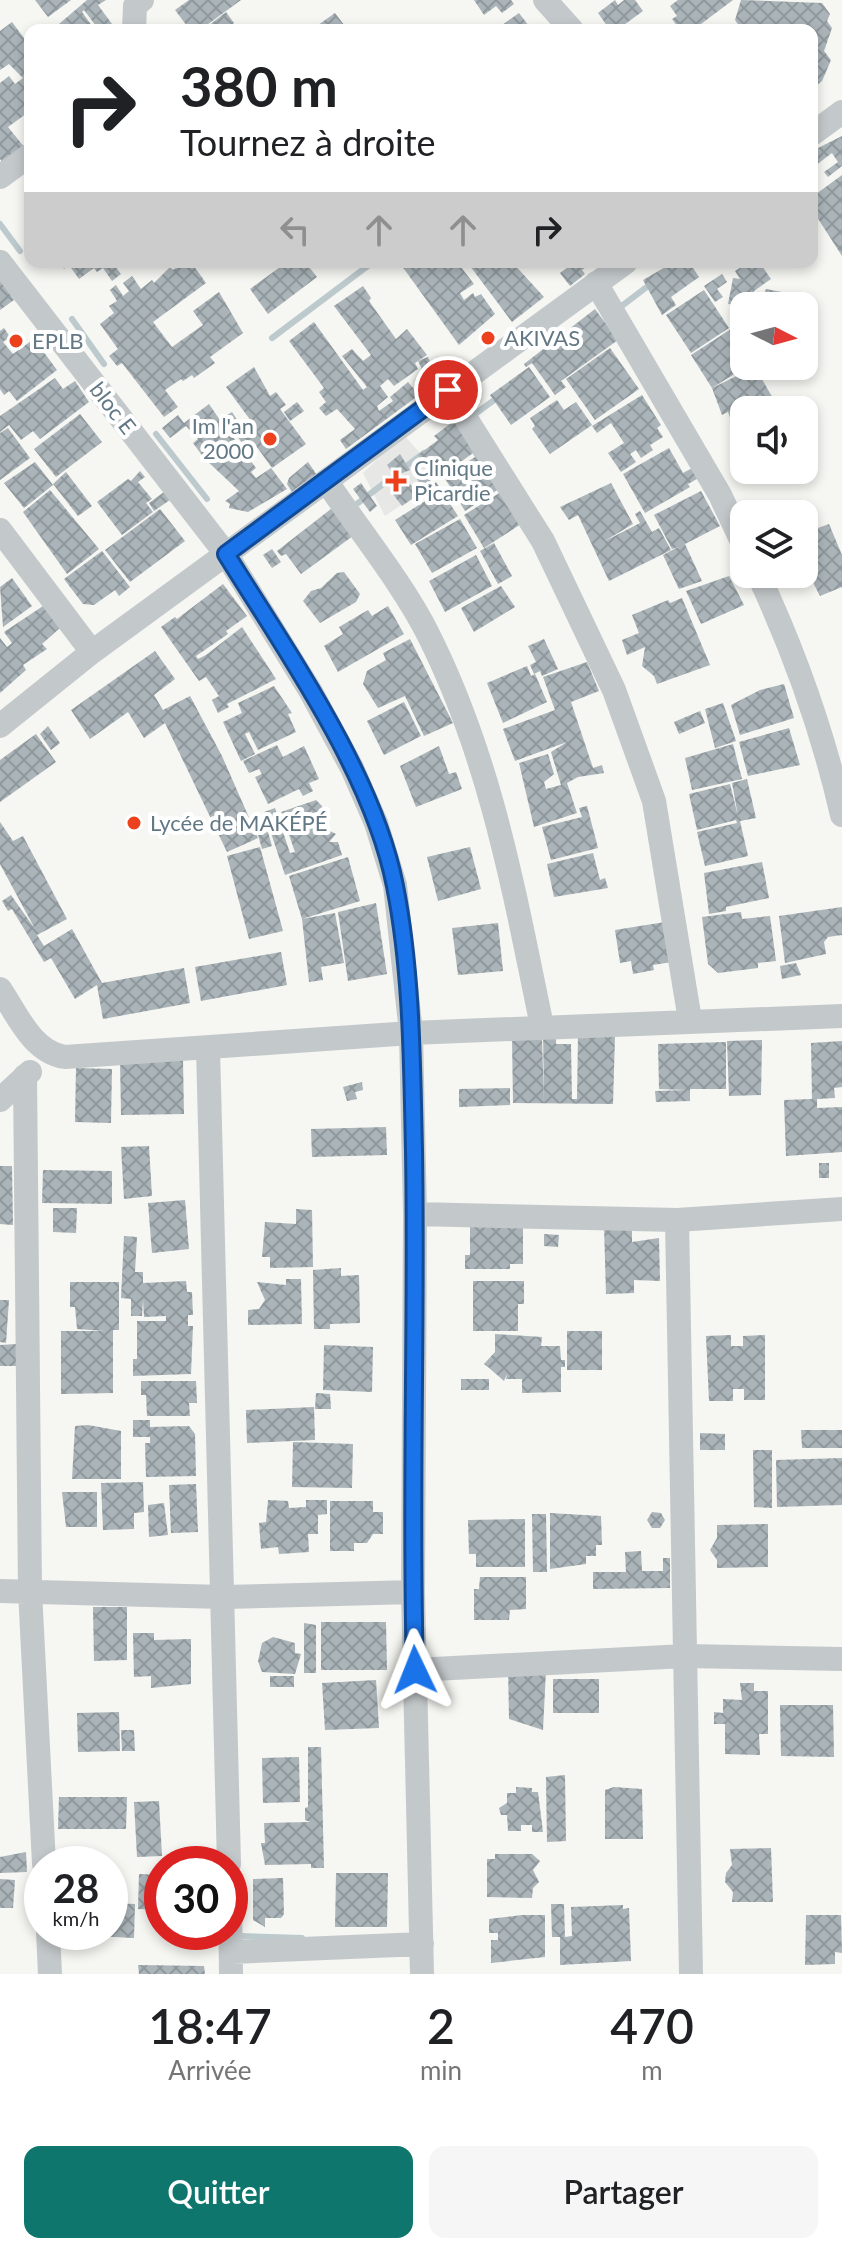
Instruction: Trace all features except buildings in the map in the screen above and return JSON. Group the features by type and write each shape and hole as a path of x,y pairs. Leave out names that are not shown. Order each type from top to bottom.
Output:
{"street":[{"path":"134,24 135,6 142,0"},
{"path":"545,0 567,24"},
{"path":"818,130 842,112"},
{"path":"0,177 24,159"},
{"name":"bloc E","path":"0,262 226,554 311,692 376,823 395,885 411,1033 415,1214 413,1592 422,1974"},
{"path":"0,726 92,652 617,268"},
{"path":"596,283 730,516"},
{"path":"448,390 543,541 614,690 654,801 667,860 690,1020"},
{"path":"327,482 427,631 455,690 483,762 503,836 542,1026"},
{"path":"0,530 92,652"},
{"path":"765,588 834,748 842,815"},
{"path":"0,989 39,1047 51,1055 542,1026 842,1016"},
{"path":"208,1048 229,1846"},
{"path":"0,1100 51,1055"},
{"path":"25,1076 30,1591 43,1846"},
{"path":"415,1214 677,1220 842,1209"},
{"path":"677,1220 691,1974"},
{"path":"0,1591 223,1597 413,1592"},
{"path":"415,1670 685,1656 842,1659"},
{"path":"231,1963 422,1944"},
{"path":"49,1950 50,1974"}],"shaded area":[{"name":"Clinique Picardie","path":"403,434 427,461 426,488 385,516 363,473"}],"waterway":[{"path":"0,224 20,251"},
{"path":"272,338 365,268"},
{"path":"623,305 652,283"},
{"path":"72,319 104,364"},
{"path":"471,417 497,398"},
{"path":"156,434 207,499"},
{"path":"401,470 424,453"},
{"path":"358,503 395,475"},
{"path":"248,1936 302,1938"}],"place":[{"name":"AKIVAS","path":"488,338"},
{"name":"EPLB","path":"16,341"},
{"name":"Im l'an 2000","path":"270,439"},
{"name":"Clinique Picardie","path":"396,481"},
{"name":"Lycée de MAKÉPÉ","path":"134,823"}],"route":[{"path":"415,1670 415,1214 411,1033 395,885 376,823 352,768 311,692 226,554 448,390"}]}
